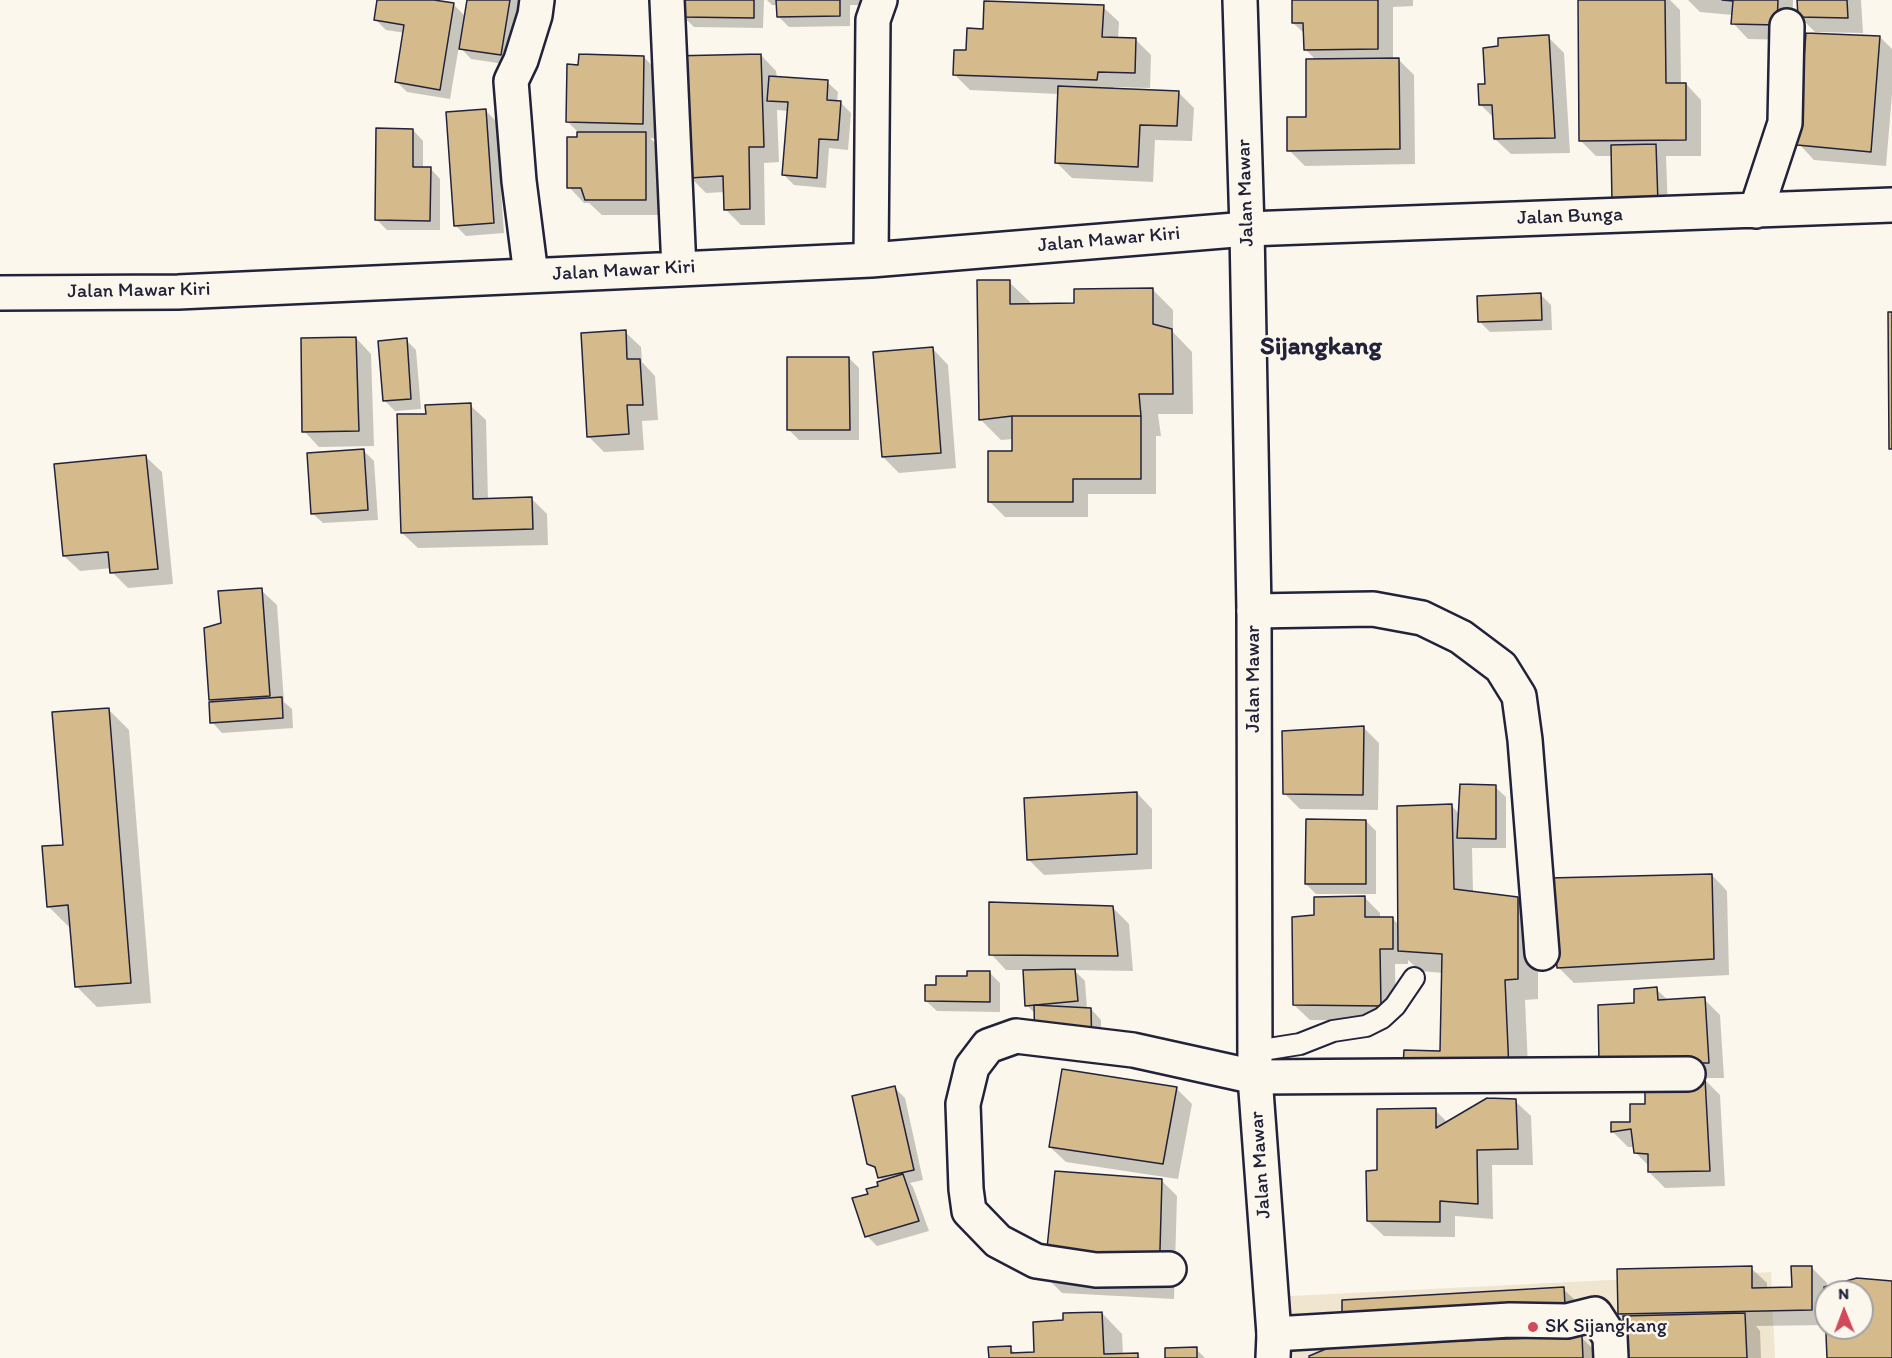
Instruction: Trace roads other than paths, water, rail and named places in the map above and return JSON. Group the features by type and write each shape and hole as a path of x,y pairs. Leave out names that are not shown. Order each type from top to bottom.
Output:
{"street":[{"path":"531,275 519,181 511,81 521,60 535,15 537,0"},
{"path":"667,0 678,269"},
{"path":"871,260 873,20 880,0"},
{"name":"Jalan Mawar","path":"1240,0 1254,611 1255,1064 1273,1346"},
{"path":"1756,211 1785,123 1787,26"},
{"name":"Jalan Bunga","path":"1247,229 1892,205"},
{"name":"Jalan Mawar Kiri","path":"0,293 178,292 871,260 1247,229"},
{"path":"1254,611 1373,609 1422,618 1461,637 1501,667 1519,696 1526,752 1542,952"},
{"path":"1169,1269 1095,1270 1036,1261 998,1241 969,1211 963,1104 972,1067 988,1046 1016,1036 1255,1064 1688,1074"},
{"path":"1273,1346 1510,1320 1567,1321 1595,1314 1610,1337 1611,1358"}],"lane":[{"path":"1255,1064 1333,1031 1366,1026 1382,1018 1395,1006 1414,978"}],"place":[{"name":"SK Sijangkang","path":"1533,1327"}],"district":[{"name":"Sijangkang","path":"1321,347"}]}
